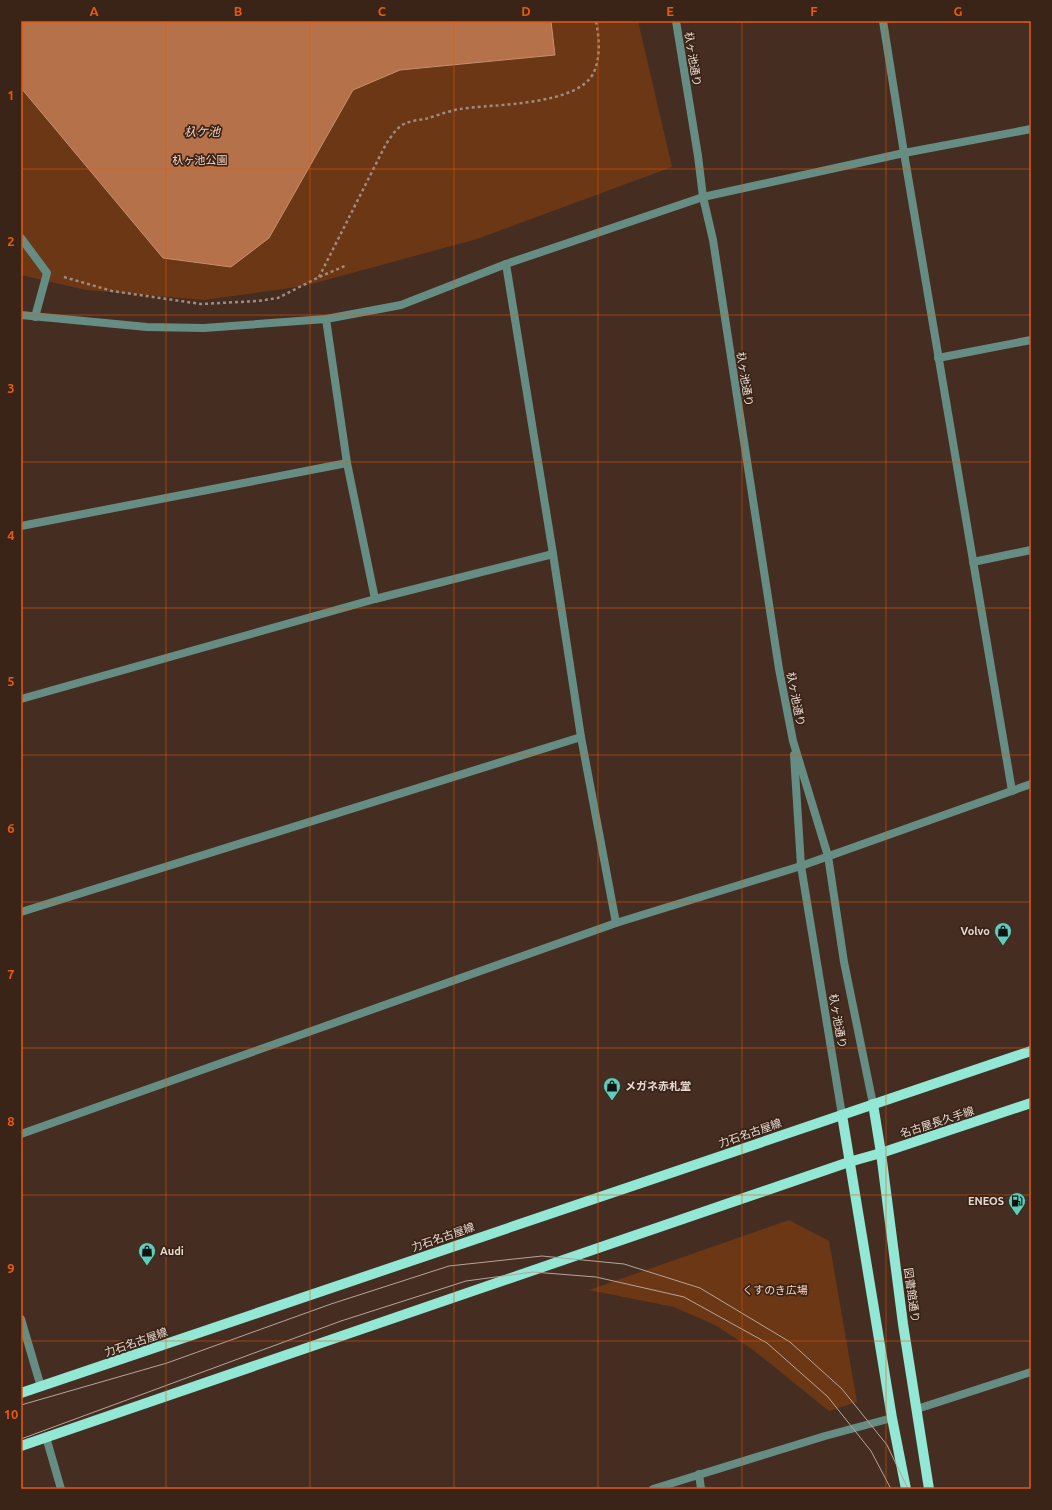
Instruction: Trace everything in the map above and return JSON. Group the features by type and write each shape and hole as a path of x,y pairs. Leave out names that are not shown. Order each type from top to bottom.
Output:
{"main road":[{"path":"873,1104 1031,1050"},
{"name":"名古屋長久手線","path":"849,1162 881,1153 1031,1103"},
{"name":"力石名古屋線","path":"21,1394 873,1104"},
{"name":"図書館通り","path":"873,1104 929,1489"},
{"path":"842,1115 892,1418 906,1489"},
{"path":"21,1446 849,1162"}],"street":[{"name":"杁ヶ池通り","path":"676,21 698,156 703,197 713,240 779,669 793,741 828,856 844,962 873,1104"},
{"path":"883,21 938,358 1012,791"},
{"path":"21,314 35,317 148,327 204,328 326,319 401,305 506,264 703,197 904,154 1031,129"},
{"path":"21,238 48,273 35,317"},
{"path":"506,264 581,737 616,923"},
{"path":"326,319 347,463 375,599"},
{"path":"938,358 1031,340"},
{"path":"21,526 347,463"},
{"path":"973,562 1031,550"},
{"path":"21,699 375,599 553,554"},
{"path":"21,912 581,737"},
{"name":"杁ヶ池通り","path":"793,741 801,866 842,1115"},
{"path":"21,1134 616,923 801,866 1031,784"},
{"path":"21,1319 41,1387"},
{"path":"917,1409 1031,1372"},
{"path":"653,1489 699,1474 892,1418"},
{"path":"46,1437 62,1489"},
{"path":"699,1474 701,1489"}],"path":[{"path":"319,277 386,144 403,124 459,110 543,101 566,93 582,85 593,74 598,59 600,46 596,21"},
{"path":"48,273 112,291 201,304 278,298 319,277 345,266"}],"green space":[{"name":"杁ヶ池公園","path":"21,21 638,21 672,167 477,239 304,286 204,300 86,290 21,275"},
{"name":"くすのき広場","path":"789,1220 829,1241 857,1402 829,1411 752,1349 715,1325 674,1307 589,1290"}],"water":[{"name":"杁ケ池","path":"21,21 551,21 555,55 400,70 353,90 269,238 231,267 163,258 21,88"}],"tram line":[{"path":"21,1405 167,1363 331,1304 449,1266 542,1256 624,1264 700,1288 790,1342 842,1389 887,1445 908,1489"},
{"path":"21,1439 341,1321 466,1281 533,1272 596,1277 684,1297 767,1343 828,1397 871,1451 891,1489"}],"place":[{"name":"Volvo","path":"1003,946"},
{"name":"メガネ赤札堂","path":"612,1101"},
{"name":"ENEOS","path":"1017,1216"},
{"name":"Audi","path":"147,1266"}]}
